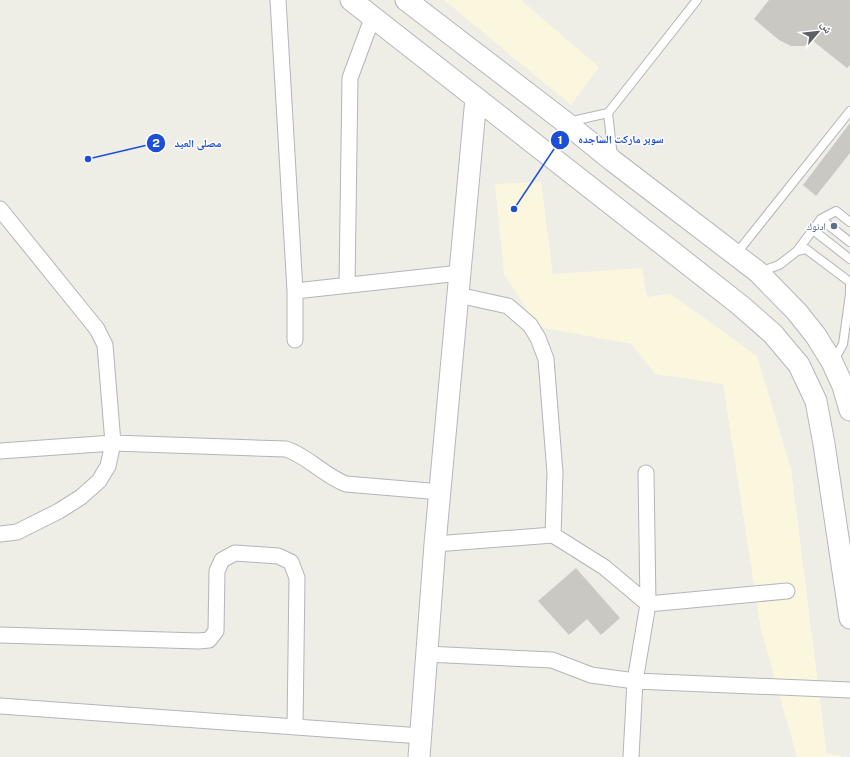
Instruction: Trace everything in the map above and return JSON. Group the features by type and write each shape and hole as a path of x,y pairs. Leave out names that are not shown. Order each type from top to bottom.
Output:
{"main road":[{"path":"351,0 740,305 774,334 799,365 816,401 824,444 850,618"},
{"path":"406,0 758,272 796,312 816,336 832,362 843,386 850,410"},
{"path":"419,757 435,544 441,492 476,98"}],"street":[{"path":"278,0 295,291 295,340"},
{"path":"346,285 350,78 373,16"},
{"path":"0,209 97,329 102,338 105,345 113,443 108,466 99,481 81,497 59,511 17,532 0,534"},
{"path":"295,291 460,273"},
{"path":"458,295 508,306 530,325 538,338 546,359 555,474 553,535"},
{"path":"0,451 113,443 286,449 294,452 336,480 346,484 441,492"},
{"path":"631,757 635,681 648,604 646,473"},
{"path":"435,544 553,535 604,567 648,604 787,591"},
{"path":"0,635 199,641 209,640 216,631 217,571 222,560 235,553 278,556 291,562 297,578 295,727"},
{"path":"426,654 552,660 591,676 635,681 850,690"},
{"path":"0,706 421,736"}],"lane":[{"path":"565,122 608,113 697,0"},
{"path":"735,255 850,111"},
{"path":"608,113 613,161"},
{"path":"758,272 779,264 797,251 821,219 836,210 850,222"},
{"path":"821,219 850,242"},
{"path":"813,230 850,259"},
{"path":"797,251 806,250 850,282 850,294 843,344 832,362"}],"shaded area":[{"path":"444,0 521,0 599,67 571,105"},
{"path":"541,182 553,274 642,268 647,297 671,294 757,356 791,469 827,754 841,755 841,757 797,757 761,630 723,384 655,374 632,344 538,327 504,274 495,184"}],"building":[{"path":"769,0 850,0 850,65 847,68 813,41 804,46 791,46 779,40 754,19"},
{"path":"850,123 850,153 816,196 803,185"},
{"path":"576,568 620,618 601,635 587,619 569,635 538,601"}],"place":[{"name":"مصلى العيد","path":"88,159"},
{"name":"سوبر ماركت الساجده","path":"514,209"},
{"name":"ادنوك","path":"834,226"}]}
